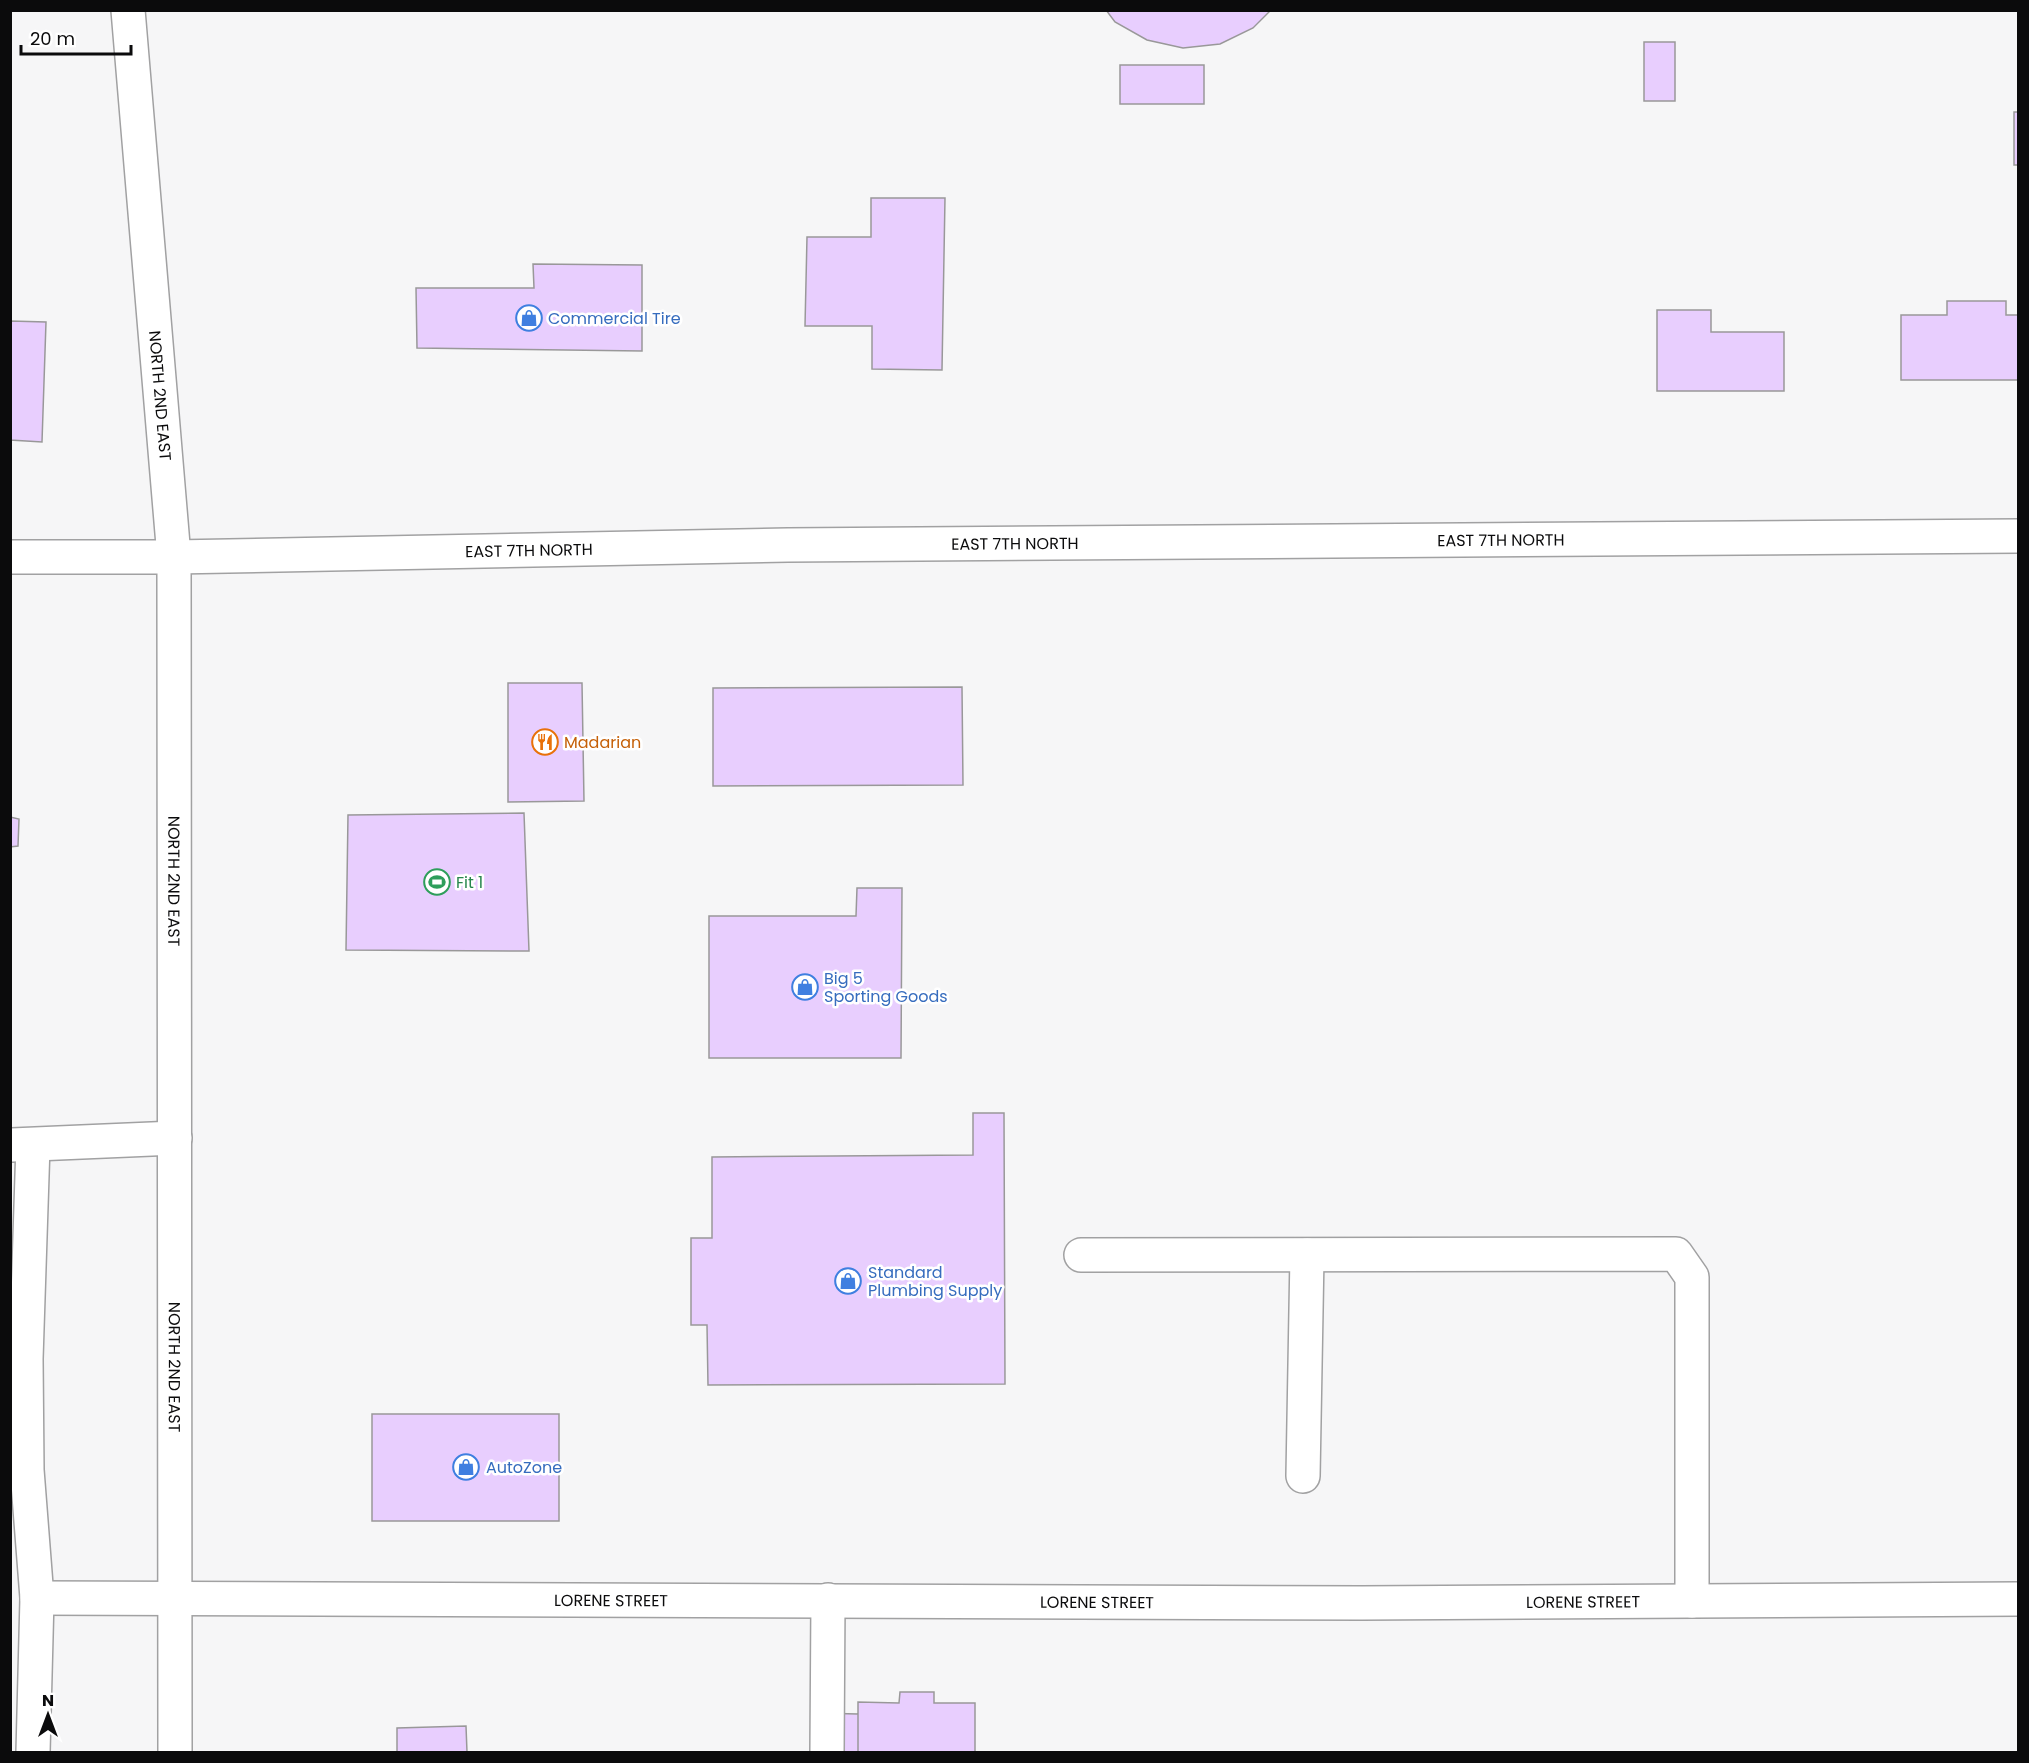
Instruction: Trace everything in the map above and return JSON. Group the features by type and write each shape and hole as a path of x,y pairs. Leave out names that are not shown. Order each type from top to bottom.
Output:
{"street":[{"name":"NORTH 2ND EAST","path":"128,10 174,557 175,1752"},
{"name":"EAST 7TH NORTH","path":"10,557 174,557 788,545 2019,536"},
{"path":"33,1752 37,1598 27,1470 22,1146 175,1138"},
{"path":"1081,1255 1677,1254 1692,1277 1692,1601"},
{"path":"1303,1476 1307,1255"},
{"name":"LORENE STREET","path":"37,1598 1350,1603 2019,1599"},
{"path":"827,1752 828,1600"}],"building":[{"path":"1106,10 1271,10 1253,28 1220,44 1183,48 1147,40 1115,22"},
{"path":"1644,42 1675,42 1675,101 1644,101"},
{"path":"1120,65 1204,65 1204,104 1120,104"},
{"path":"2014,112 2018,112 2018,165 2014,165"},
{"path":"871,198 945,198 942,370 872,369 872,326 805,326 807,237 871,237"},
{"name":"Commercial Tire","path":"533,264 642,265 642,351 417,348 416,288 534,288"},
{"path":"1947,301 2006,301 2006,315 2018,315 2018,380 1901,380 1901,315 1947,315"},
{"path":"1657,310 1711,310 1711,332 1784,332 1784,391 1657,391"},
{"path":"10,321 46,322 42,442 10,440"},
{"name":"Madarian","path":"508,683 582,683 584,801 508,802"},
{"path":"962,687 963,785 713,786 713,688"},
{"name":"Fit 1","path":"524,813 529,951 346,950 348,815"},
{"path":"10,817 19,819 18,846 10,847"},
{"name":"Big 5 Sporting Goods","path":"857,888 902,888 901,1058 709,1058 709,916 856,916"},
{"name":"Standard Plumbing Supply","path":"973,1113 1004,1113 1005,1384 708,1385 707,1325 691,1325 691,1238 712,1238 712,1157 973,1155"},
{"name":"AutoZone","path":"372,1414 559,1414 559,1521 372,1521"},
{"path":"900,1692 934,1692 934,1703 975,1703 975,1752 858,1752 858,1702 899,1703"},
{"path":"815,1713 858,1714 858,1752 816,1752"},
{"path":"466,1726 467,1752 397,1752 397,1728"}],"place":[{"name":"Commercial Tire","path":"529,318"},
{"name":"Madarian","path":"545,742"},
{"name":"Fit 1","path":"437,882"},
{"name":"Big 5 Sporting Goods","path":"805,987"},
{"name":"Standard Plumbing Supply","path":"848,1281"},
{"name":"AutoZone","path":"466,1467"}]}
